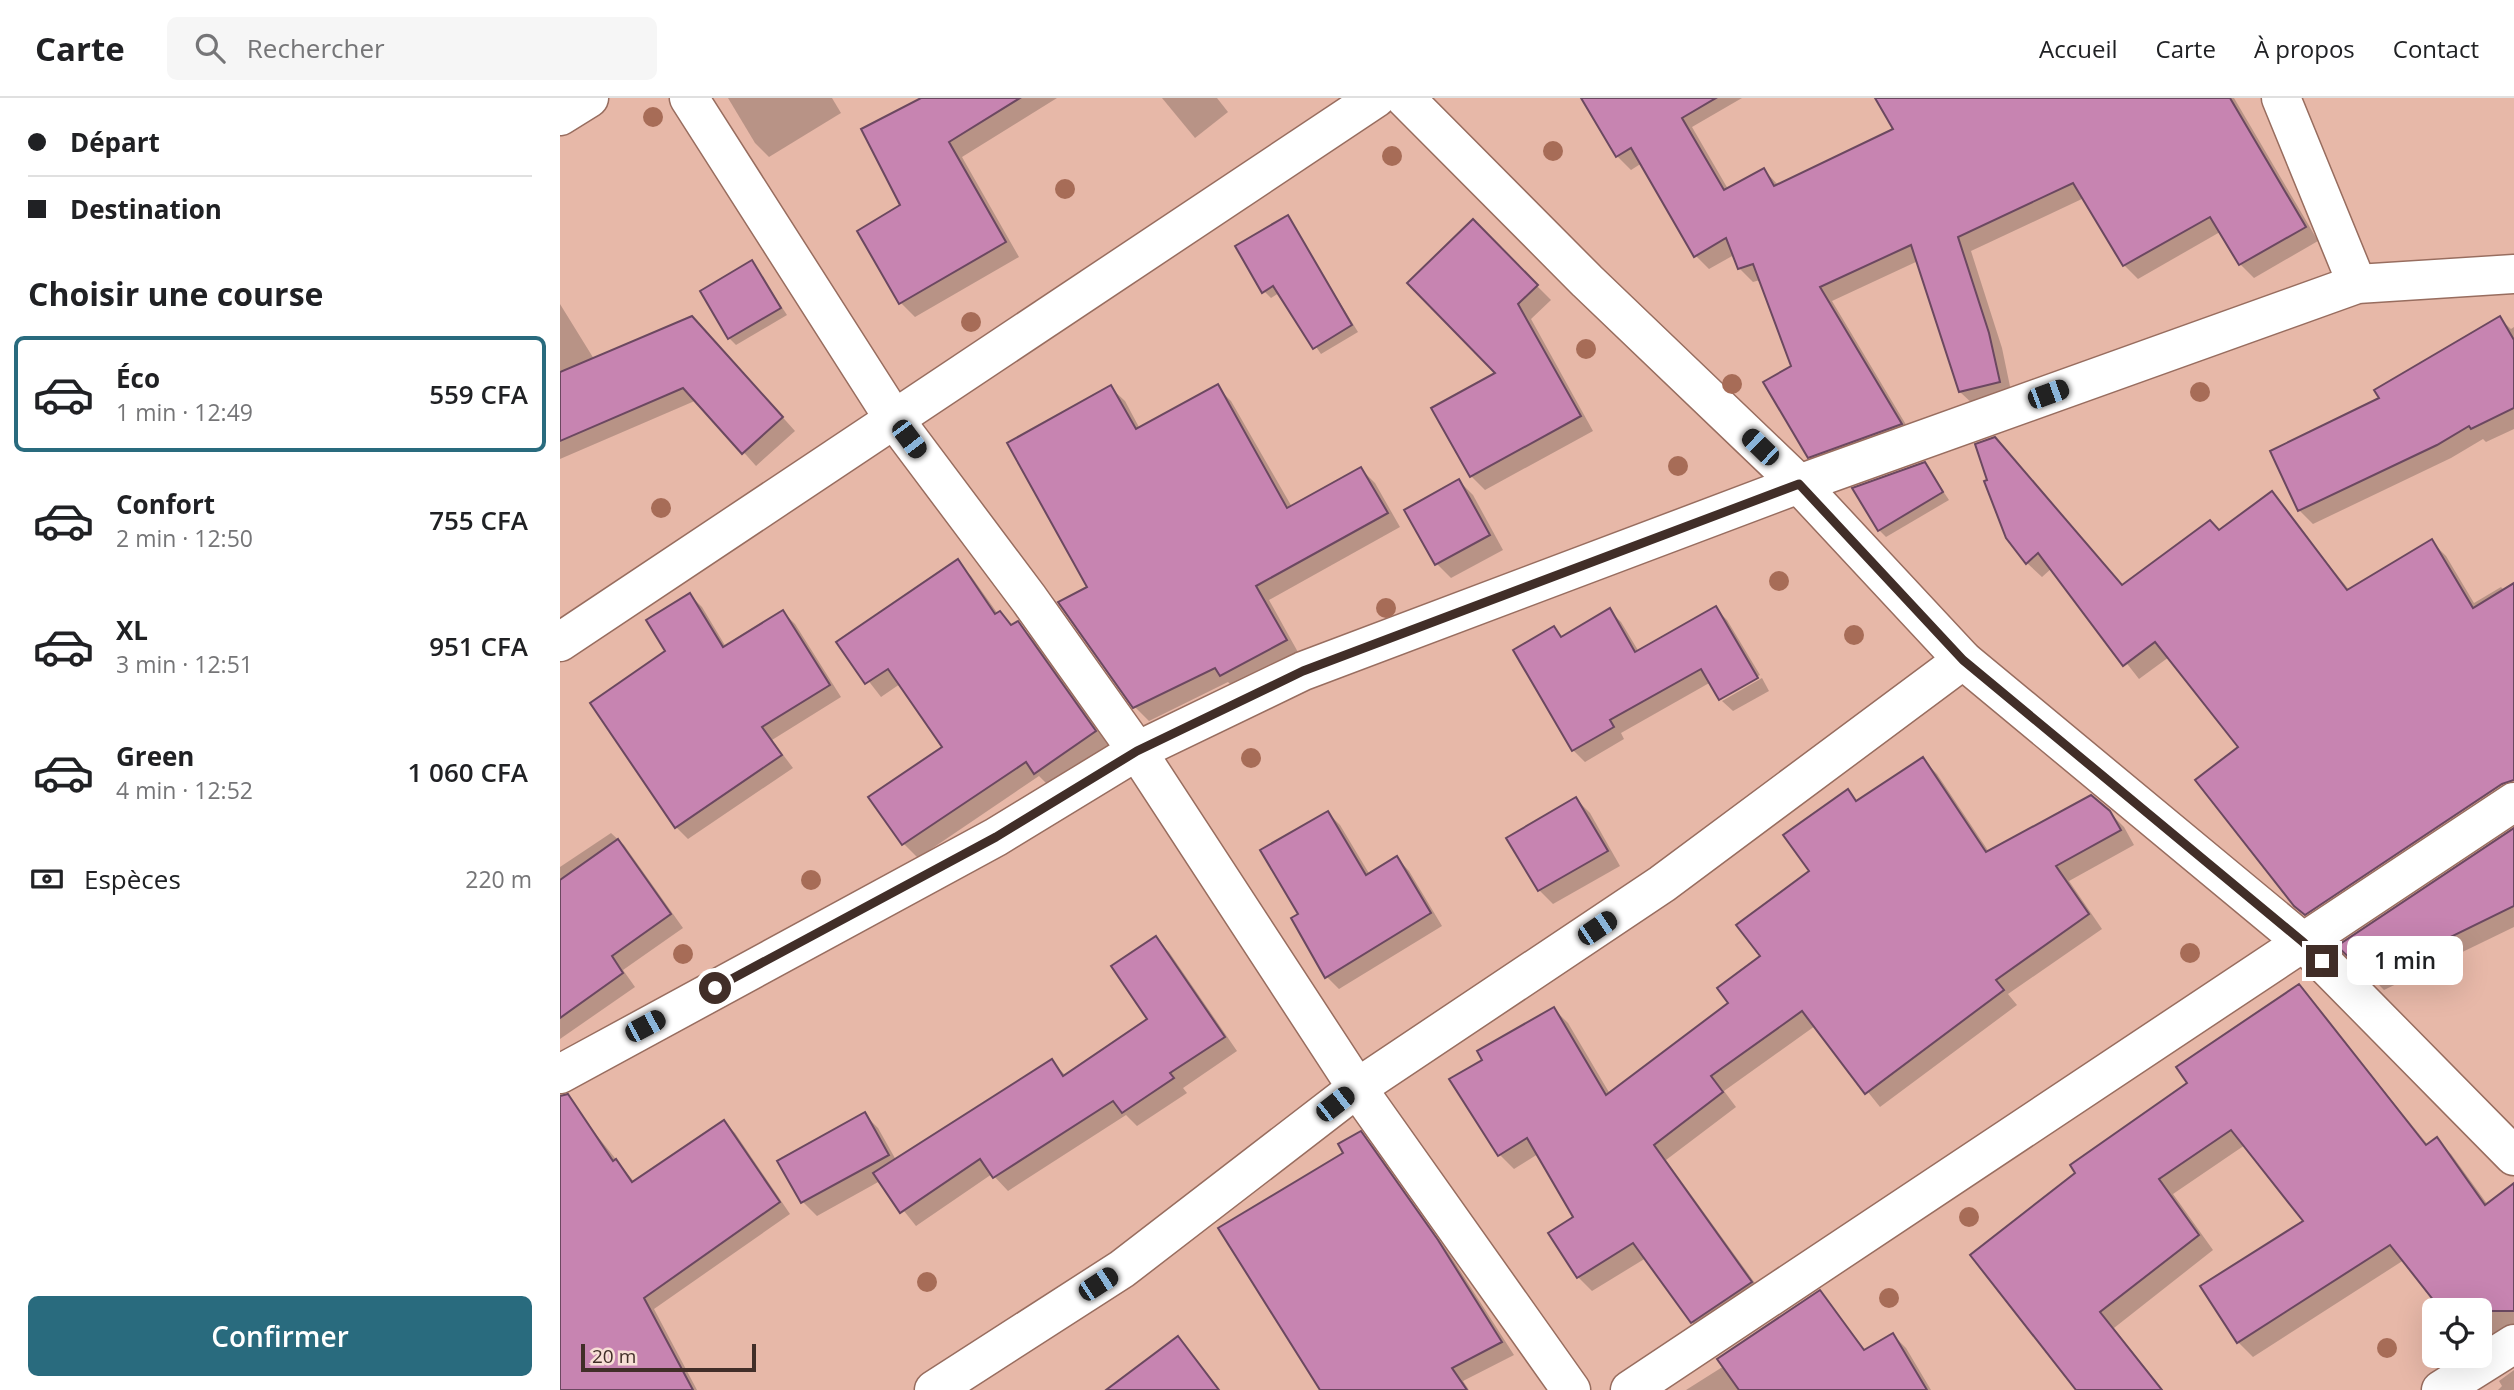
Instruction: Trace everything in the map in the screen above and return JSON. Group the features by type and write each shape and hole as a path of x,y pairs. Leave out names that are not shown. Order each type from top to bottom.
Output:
{"street":[{"path":"560,117 589,98"},
{"path":"690,98 894,419 1030,599 1137,751 1356,1088 1571,1390"},
{"path":"560,642 1376,98"},
{"path":"1405,98 1587,281 1799,484 1963,660 2303,942 2514,1156"},
{"path":"2281,98 2357,284"},
{"path":"560,1074 996,837 1137,751 1303,671 1799,484 2357,284 2514,274"},
{"path":"934,1390 1122,1269 1356,1088 1662,884 1963,660"},
{"path":"1630,1390 2514,802"},
{"path":"2441,1390 2514,1344"}],"building":[{"path":"921,98 1020,98 949,142 1006,242 899,304 857,231 900,205 861,129"},
{"path":"1581,98 1716,98 1682,118 1724,190 1764,168 1774,186 1893,129 1875,98 2230,98 2306,227 2239,265 2210,217 2123,266 2073,183 1958,237 1989,333 2000,382 1959,392 1911,245 1820,287 1902,424 1808,458 1763,382 1791,366 1753,264 1738,269 1726,238 1694,257 1631,148 1616,157"},
{"path":"1288,215 1352,325 1313,349 1273,286 1262,293 1235,246"},
{"path":"1473,219 1538,285 1518,304 1581,416 1470,477 1431,408 1495,373 1407,283"},
{"path":"752,260 781,308 728,339 700,291"},
{"path":"692,316 783,417 742,454 683,388 560,441 560,372"},
{"path":"2500,316 2514,340 2514,408 2471,429 2469,426 2437,445 2298,511 2270,451 2379,398 2374,390"},
{"path":"1218,384 1287,508 1361,467 1388,513 1256,586 1287,640 1220,676 1215,668 1133,708 1058,602 1087,587 1007,443 1111,385 1136,429"},
{"path":"1995,437 2122,585 2210,520 2219,530 2272,491 2347,590 2432,539 2473,608 2514,583 2514,780 2502,784 2305,915 2294,906 2195,780 2238,747 2155,642 2123,666 2038,553 2026,564 2006,538 1984,481 1987,480 1975,444"},
{"path":"1925,462 1943,492 1878,531 1852,488"},
{"path":"1459,479 1490,535 1435,565 1404,510"},
{"path":"958,559 995,614 1000,611 1011,625 1018,621 1096,731 1034,774 1026,762 902,845 868,797 942,747 888,669 865,684 836,642"},
{"path":"690,593 723,647 783,610 830,685 762,727 782,755 675,828 590,703 665,651 646,620"},
{"path":"1716,606 1758,678 1719,700 1701,669 1610,720 1614,727 1572,751 1513,650 1554,626 1561,637 1610,608 1635,652"},
{"path":"1923,757 1986,852 2091,795 2110,811 2121,830 2056,866 2089,914 1996,980 2004,990 1865,1094 1802,1011 1711,1076 1723,1092 1654,1145 1752,1282 1691,1323 1633,1243 1577,1278 1548,1233 1573,1217 1527,1138 1498,1156 1449,1079 1482,1060 1477,1051 1554,1007 1606,1095 1728,1003 1717,988 1760,956 1736,925 1809,871 1783,835 1848,789 1856,801"},
{"path":"1576,797 1608,851 1538,891 1506,838"},
{"path":"1328,811 1366,875 1397,856 1431,913 1325,978 1291,918 1298,914 1260,850"},
{"path":"2514,828 2514,906 2369,977 2337,946"},
{"path":"618,839 671,914 612,956 623,973 560,1018 560,880"},
{"path":"1156,936 1225,1037 1170,1073 1174,1078 1122,1113 1113,1101 993,1178 980,1159 900,1213 873,1173 1052,1059 1063,1076 1147,1019 1111,966"},
{"path":"2299,984 2426,1145 2437,1137 2485,1205 2514,1183 2514,1311 2492,1311 2492,1298 2432,1298 2390,1245 2237,1343 2200,1286 2303,1221 2231,1130 2159,1179 2199,1235 2100,1312 2162,1390 2076,1390 1970,1255 2075,1173 2070,1165 2187,1083 2176,1067"},
{"path":"568,1094 613,1161 616,1159 632,1182 724,1120 780,1202 644,1298 693,1390 560,1390 560,1096"},
{"path":"865,1112 889,1155 801,1203 777,1161"},
{"path":"1361,1131 1438,1240 1502,1342 1452,1368 1467,1390 1320,1390 1218,1228 1343,1153 1338,1144"},
{"path":"1820,1290 1864,1350 1893,1333 1927,1390 1739,1390 1717,1359"},
{"path":"1178,1336 1219,1390 1106,1390"}],"route":[{"path":"715,988 996,837 1137,751 1303,671 1799,484 1963,660 2303,942 2322,961"}]}
